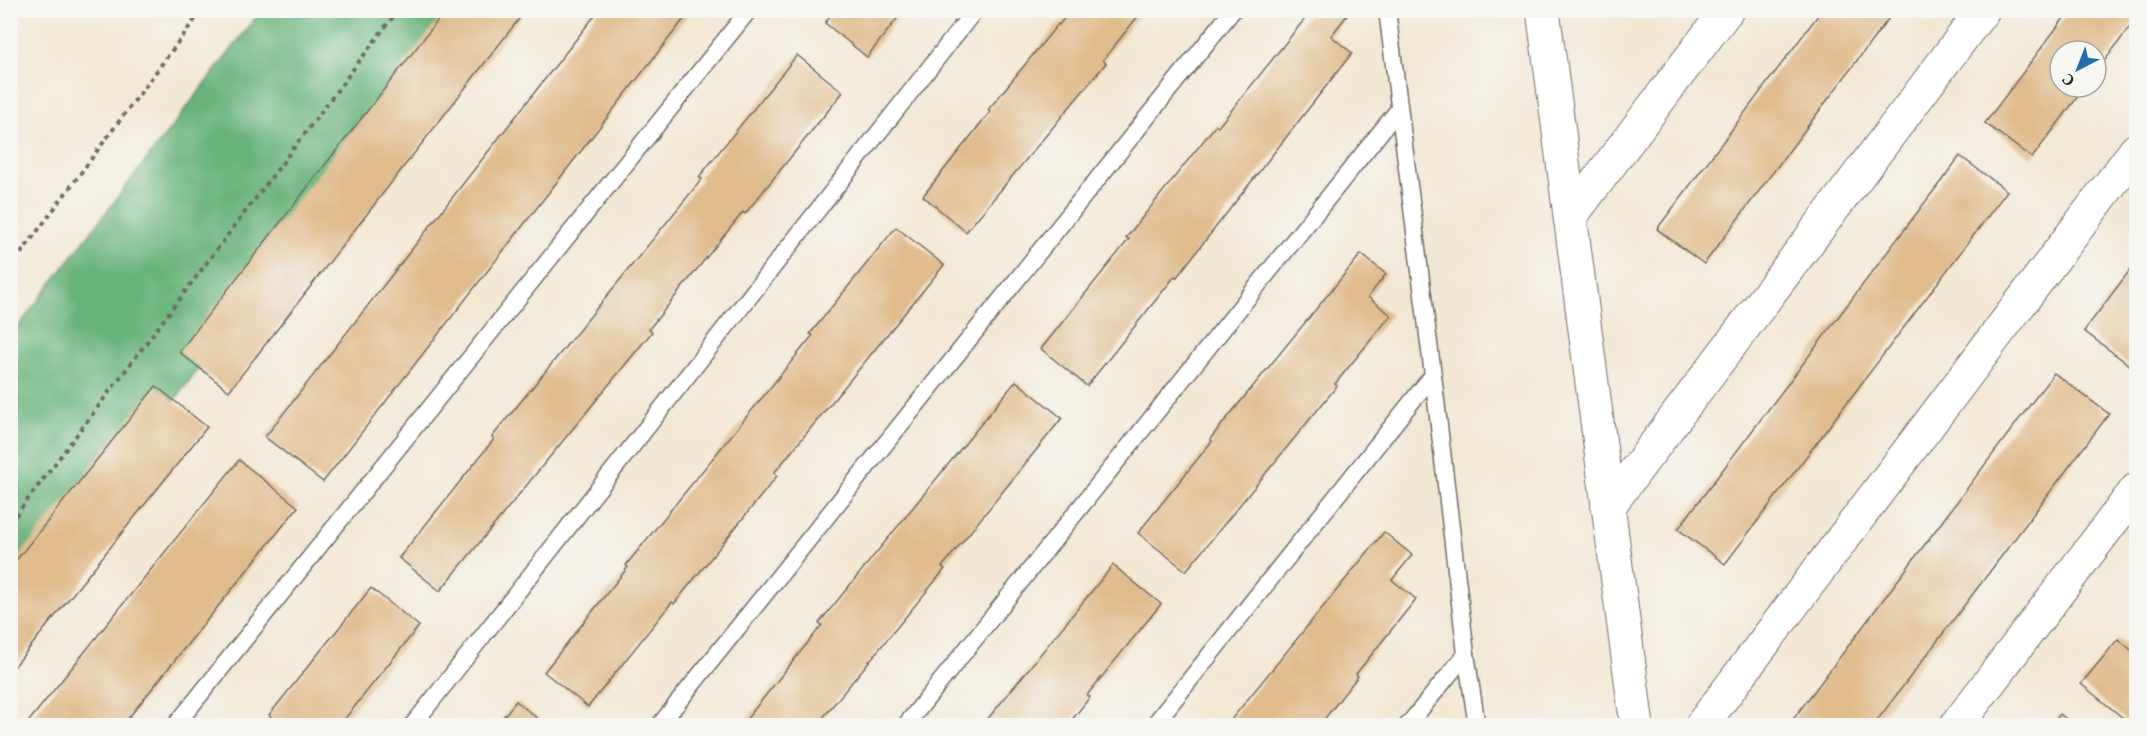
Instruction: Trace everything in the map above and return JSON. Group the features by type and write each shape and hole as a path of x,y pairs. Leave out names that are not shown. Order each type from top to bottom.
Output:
{"street":[{"path":"1543,10 1637,726"},
{"path":"1570,217 1726,10"},
{"path":"1608,507 1983,10"},
{"path":"1701,726 2136,150"},
{"path":"1956,726 2136,490"}],"lane":[{"path":"175,726 749,10"},
{"path":"412,726 975,10"},
{"path":"659,726 1233,10"},
{"path":"1387,10 1466,654 1477,726"},
{"path":"905,726 1400,109"},
{"path":"1153,726 1433,375"},
{"path":"1407,726 1466,654"}],"path":[{"path":"10,268 202,10"},
{"path":"10,523 398,10"}],"green space":[{"path":"261,11 467,11 11,618 10,337"}],"building":[{"path":"446,10 526,10 229,391 179,352"},
{"path":"599,10 691,10 323,482 265,437"},
{"path":"835,10 904,10 867,57 825,23"},
{"path":"1071,10 1143,10 1103,60 1106,63 966,232 923,196 990,112 988,110"},
{"path":"1312,10 1343,10 1348,14 1331,36 1352,53 1176,278 1175,276 1087,386 1041,349 1216,125 1218,127"},
{"path":"1822,10 1895,10 1704,264 1657,229"},
{"path":"2070,10 2136,10 2136,19 2108,56 2108,39 2048,39"},
{"path":"2048,39 2048,99 2076,99 2032,158 1985,123"},
{"path":"797,55 843,92 745,214 743,212 649,329 652,332 440,591 399,558 494,439 492,437 702,179 699,177"},
{"path":"1960,156 2007,191 1725,564 1678,529"},
{"path":"896,227 944,265 774,473 777,476 674,604 672,602 588,707 544,672 628,567 626,565 813,335 810,334"},
{"path":"1361,254 1386,274 1368,297 1391,315 1335,384 1337,386 1186,571 1138,533 1212,441 1210,439"},
{"path":"2136,262 2136,370 2084,331"},
{"path":"2054,373 2109,414 1873,726 1788,726"},
{"path":"1016,381 1062,418 942,567 945,569 816,726 741,726 822,625 819,623"},
{"path":"156,386 207,427 10,672 10,568"},
{"path":"239,460 298,507 122,726 25,726"},
{"path":"1384,532 1412,555 1392,580 1416,599 1356,674 1358,676 1319,726 1226,726"},
{"path":"1113,565 1161,604 1087,695 1090,697 1067,726 982,726"},
{"path":"371,588 419,626 339,726 264,726 271,717 269,715"},
{"path":"2118,639 2136,654 2136,726 2133,726 2081,684"},
{"path":"516,701 547,726 496,726"},
{"path":"2060,714 2075,726 2051,726"}]}
